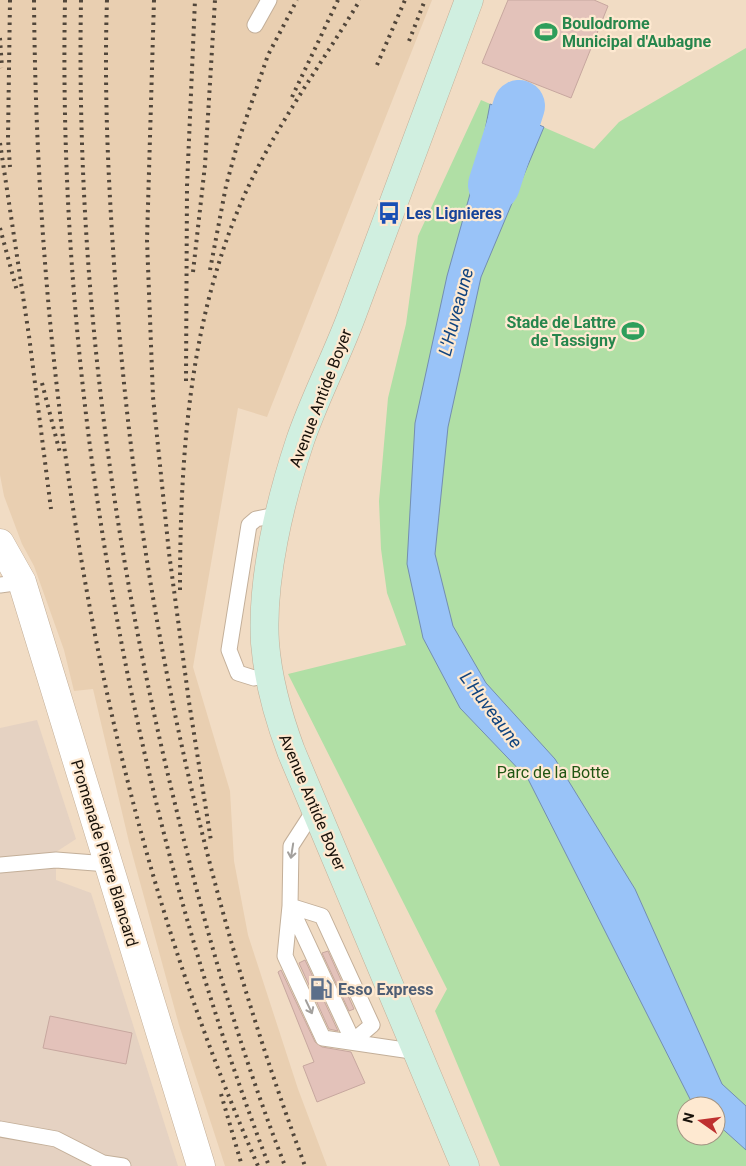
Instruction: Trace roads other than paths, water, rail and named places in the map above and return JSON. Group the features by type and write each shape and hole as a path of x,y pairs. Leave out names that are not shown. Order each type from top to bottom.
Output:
{"main road":[{"name":"Avenue Antide Boyer","path":"465,1166 277,714 269,675 265,621 271,562 300,440 349,322 469,0"}],"street":[{"name":"Promenade Pierre Blancard","path":"0,544 11,583 108,864 201,1166"}],"lane":[{"path":"255,25 268,0"},
{"path":"269,675 254,678 238,673 229,650 248,525 256,519 281,514"},
{"path":"315,809 291,846 290,906 285,956 323,1038 418,1052"},
{"path":"0,865 56,860 108,864"},
{"path":"290,906 352,1041"},
{"path":"290,906 322,916 372,1025 352,1041"},
{"path":"0,1129 56,1139 103,1162 123,1166"}],"water":[{"path":"490,104 544,127 481,277 448,427 435,554 453,626 486,683 555,759 635,889 722,1084 746,1106 746,1150 726,1132 726,1096 688,1096 528,779 460,708 423,638 407,564 415,423 447,276 479,162"}],"waterway":[{"name":"L'Huveaune","path":"494,185 519,106"}],"railway":[{"path":"10,0 8,139 10,167"},
{"path":"34,0 38,149 48,298 64,447 88,595 118,742 156,886 203,1028 258,1166"},
{"path":"65,0 66,146 74,295 90,444 112,593 142,740 178,886 220,1028 269,1166"},
{"path":"81,0 81,103 92,307 102,409 133,611 177,812 200,901 253,1079 285,1166"},
{"path":"107,0 107,132 114,263 137,493 155,608 176,721 202,834 232,946 267,1057 305,1166"},
{"path":"154,0 147,240 153,397 169,553 189,702 211,841"},
{"path":"186,381 187,186 195,0"},
{"path":"193,272 205,165 215,0"},
{"path":"210,270 226,186 238,142 268,55 297,0"},
{"path":"292,97 338,0"},
{"path":"180,590 186,433 202,329 214,279 230,229 263,157 360,0"},
{"path":"377,65 405,0"},
{"path":"409,41 425,0"},
{"path":"0,38 2,68"},
{"path":"0,143 29,336 51,509"},
{"path":"0,228 17,291"},
{"path":"42,383 60,453"},
{"path":"221,1094 242,1166"}],"place":[{"name":"Boulodrome Municipal d'Aubagne","path":"546,32"},
{"name":"Les Lignieres","path":"389,213"},
{"name":"Stade de Lattre de Tassigny","path":"633,331"},
{"name":"Esso Express","path":"321,989"}],"park label":[{"name":"Parc de la Botte","path":"553,772"}]}
